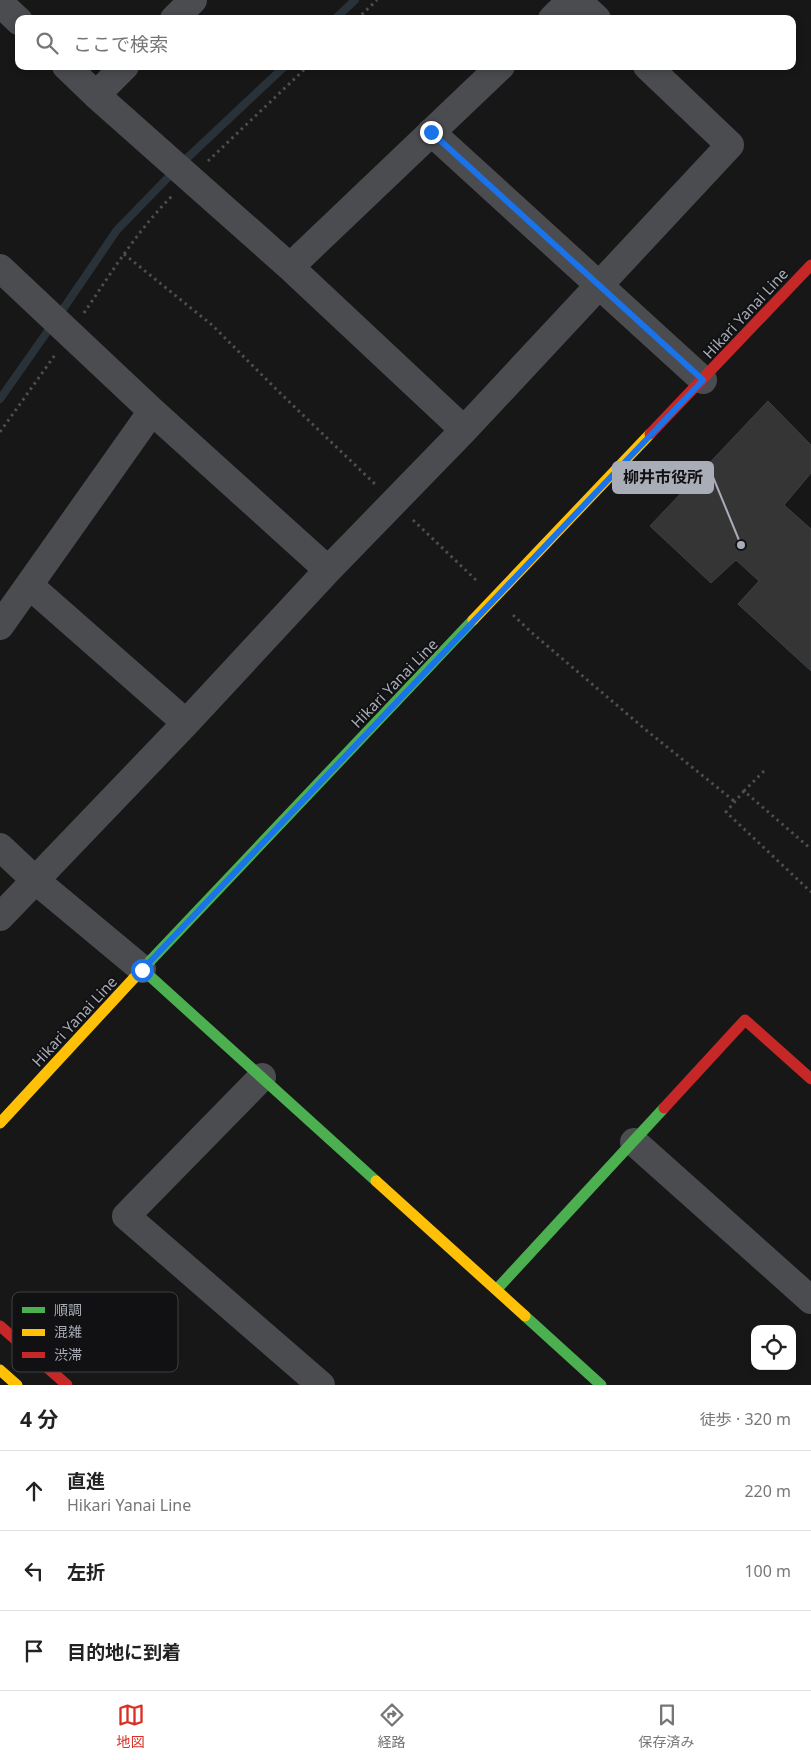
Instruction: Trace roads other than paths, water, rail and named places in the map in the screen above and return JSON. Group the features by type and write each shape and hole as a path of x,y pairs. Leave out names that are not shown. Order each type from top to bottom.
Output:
{"main road":[{"name":"Hikari Yanai Line","path":"0,1123 142,970 811,265"},
{"path":"142,970 497,1289 600,1385"},
{"path":"497,1289 745,1020 811,1079"},
{"path":"0,1326 12,1337"},
{"path":"0,1370 17,1385"},
{"path":"52,1372 67,1385"}],"street":[{"path":"178,15 193,0"},
{"path":"556,15 572,0"},
{"path":"577,0 593,15"},
{"path":"0,3 15,17"},
{"path":"70,70 290,267 464,430"},
{"path":"96,95 121,70"},
{"path":"290,267 497,70"},
{"path":"0,917 186,723 328,570 464,430 730,146 651,70"},
{"path":"431,132 703,380"},
{"path":"0,268 152,411 328,570"},
{"path":"0,626 152,411"},
{"path":"29,585 186,723"},
{"path":"0,847 35,880 142,970"},
{"path":"262,1077 126,1216 321,1385"},
{"path":"634,1142 811,1300"}],"waterway":[{"path":"339,15 355,0"},
{"path":"59,315 117,230 184,161 281,70"},
{"path":"0,399 52,325"}],"place":[{"name":"柳井市役所","path":"741,545"}]}
